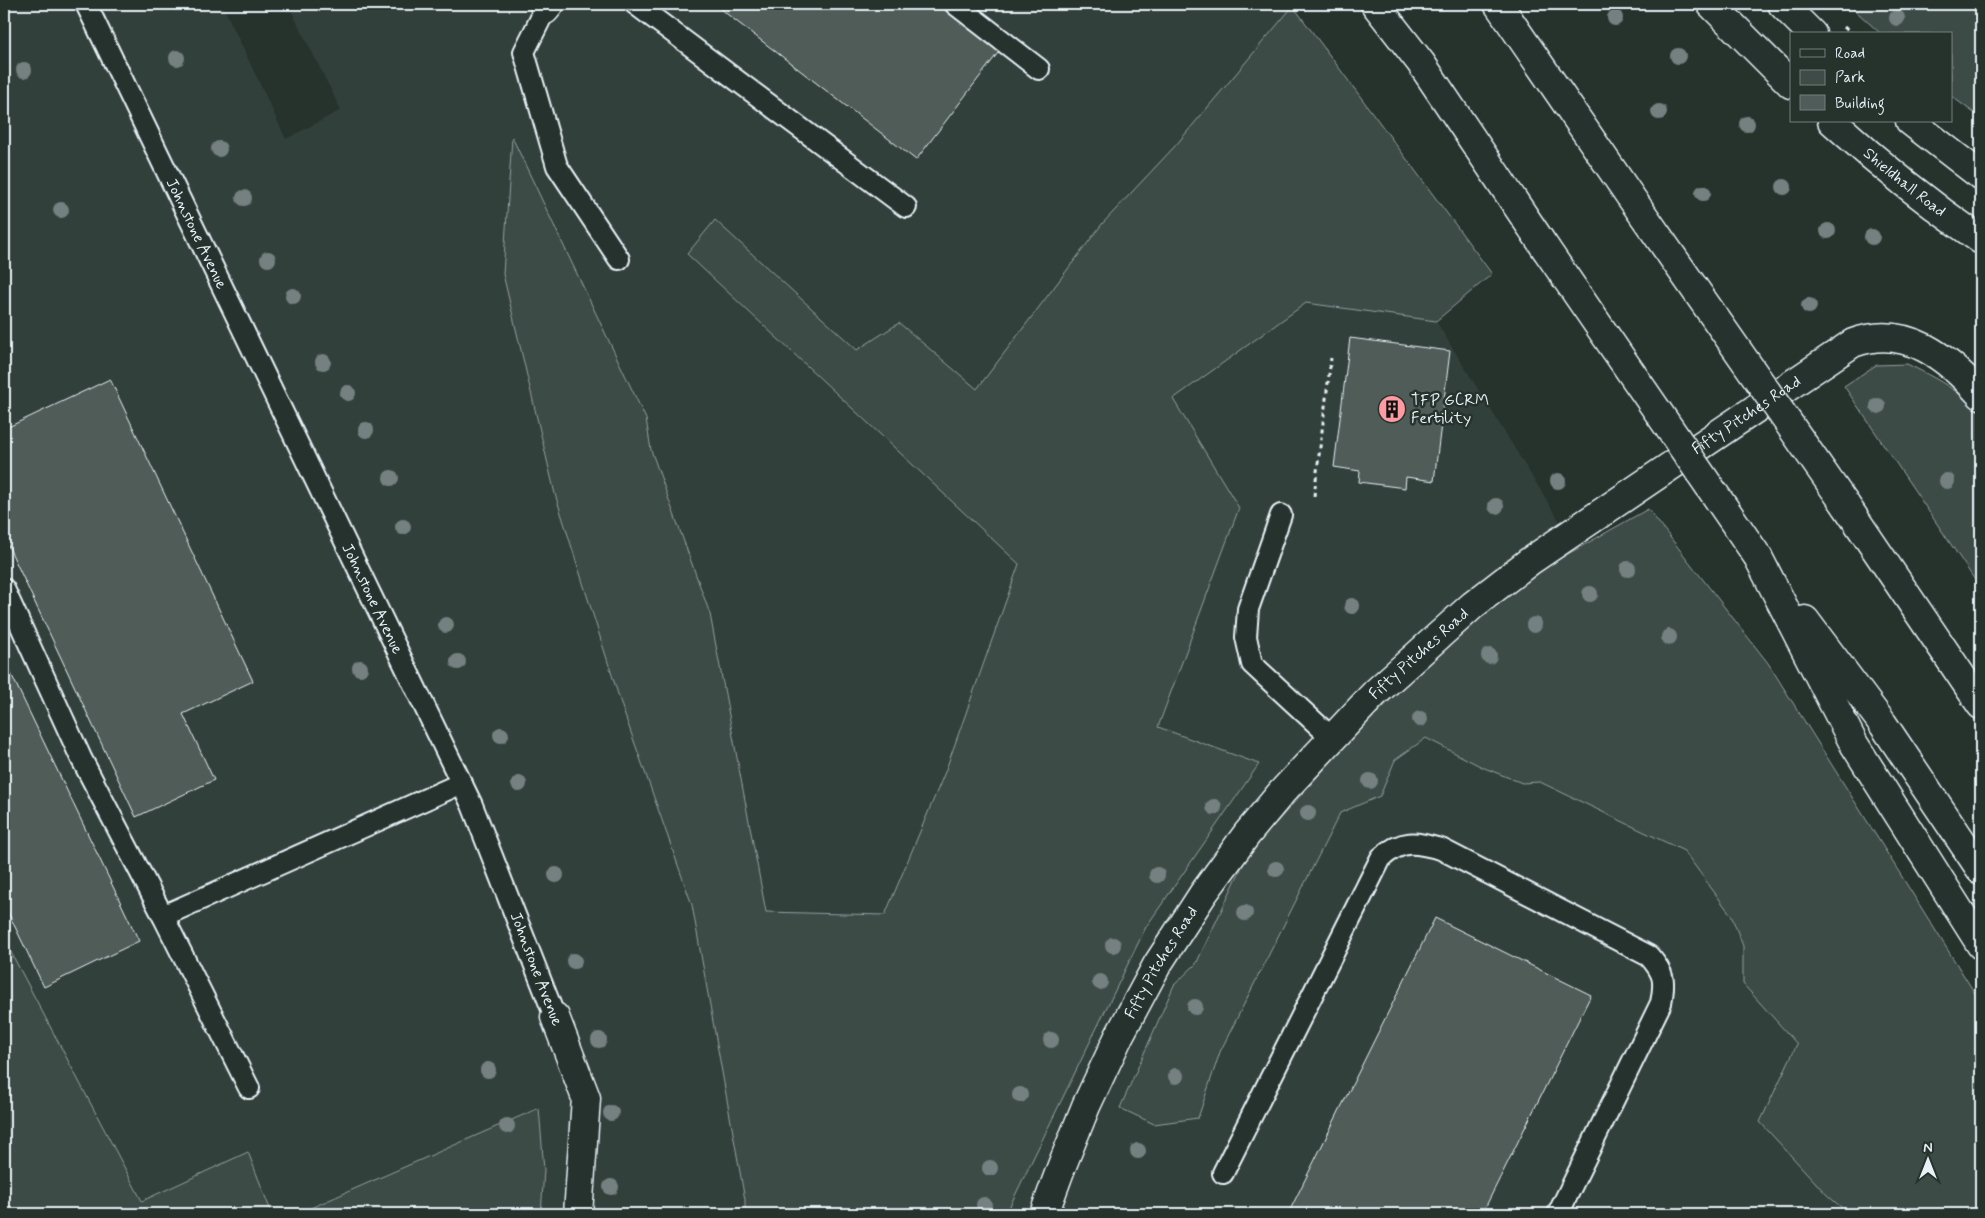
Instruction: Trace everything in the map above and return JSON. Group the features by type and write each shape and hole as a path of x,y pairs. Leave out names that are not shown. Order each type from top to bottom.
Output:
{"main road":[{"path":"1375,4 1421,63 1546,250 1758,557 1883,724 1981,870"},
{"path":"1498,4 1845,504 1981,705"},
{"path":"1711,4 1790,83"},
{"path":"1782,4 1810,32"},
{"name":"Shieldhall Road","path":"1833,122 1868,155 1942,213 1981,240"},
{"path":"1911,122 1981,176"},
{"name":"Fifty Pitches Road","path":"1044,1214 1086,1106 1119,1036 1157,965 1203,894 1247,834 1282,792 1375,693 1473,604 1530,561 1854,343 1869,337 1890,337 1926,347 1970,382 1981,395"},
{"path":"1758,557 1854,744 1981,945"},
{"name":"Johnstone Avenue","path":"554,1017 586,1098 578,1214"}],"lane":[{"name":"Johnstone Avenue","path":"86,4 462,783 554,1017"},
{"path":"635,4 906,207"},
{"path":"955,4 1039,68"},
{"path":"548,7 524,52 557,166 619,259"},
{"path":"1281,515 1248,609 1246,637 1252,664 1333,739"},
{"path":"4,589 81,758 249,1088"},
{"path":"163,916 462,783"},
{"path":"1223,1173 1381,858 1392,848 1416,843 1441,849 1649,956 1659,966 1664,984 1661,1003 1558,1214"}],"path":[{"path":"1314,496 1331,358"}],"shaded area":[{"path":"4,4 222,4 286,139 341,110 288,4 1291,4 1293,6 1240,70 1311,134 1436,321 1838,972 1981,1182 1981,1214 4,1214"}],"green space":[{"path":"1848,4 1981,4 1981,118 1952,97 1952,32 1879,32"},
{"path":"1293,6 1492,274 1436,321 1306,303 1173,399 1239,508 1158,727 1259,764 1146,927 1006,1214 745,1214 745,1200 692,905 623,710 555,494 503,274 512,137 646,419 651,450 710,614 766,912 885,915 945,772 1019,564 687,254 715,220 857,350 899,323 977,389 1102,224 1176,145"},
{"path":"1907,364 1937,379 1965,398 1981,414 1981,589 1844,386 1876,365"},
{"path":"1648,509 1768,663 1981,1003 1981,1214 1849,1214 1827,1195 1760,1122 1797,1044 1743,984 1743,946 1731,915 1684,851 1540,782 1522,783 1482,767 1426,738 1395,760 1380,796 1340,813 1220,1052 1198,1118 1154,1124 1120,1108 1174,985 1196,964 1248,854 1353,737 1477,614 1534,573"},
{"path":"4,939 142,1201 248,1152 272,1214 4,1214"},
{"path":"539,1108 544,1170 541,1214 297,1214"}],"building":[{"path":"714,4 942,4 1001,49 916,160"},
{"name":"TFP GCRM Fertility","path":"1350,338 1450,351 1434,481 1406,477 1405,488 1359,482 1360,471 1334,467"},
{"path":"110,379 253,681 183,714 214,780 136,817 4,537 4,429"},
{"path":"4,659 139,941 44,987 4,904"},
{"path":"1435,918 1591,995 1482,1214 1288,1214"}],"place":[{"name":"TFP GCRM Fertility","path":"1392,409"}]}
